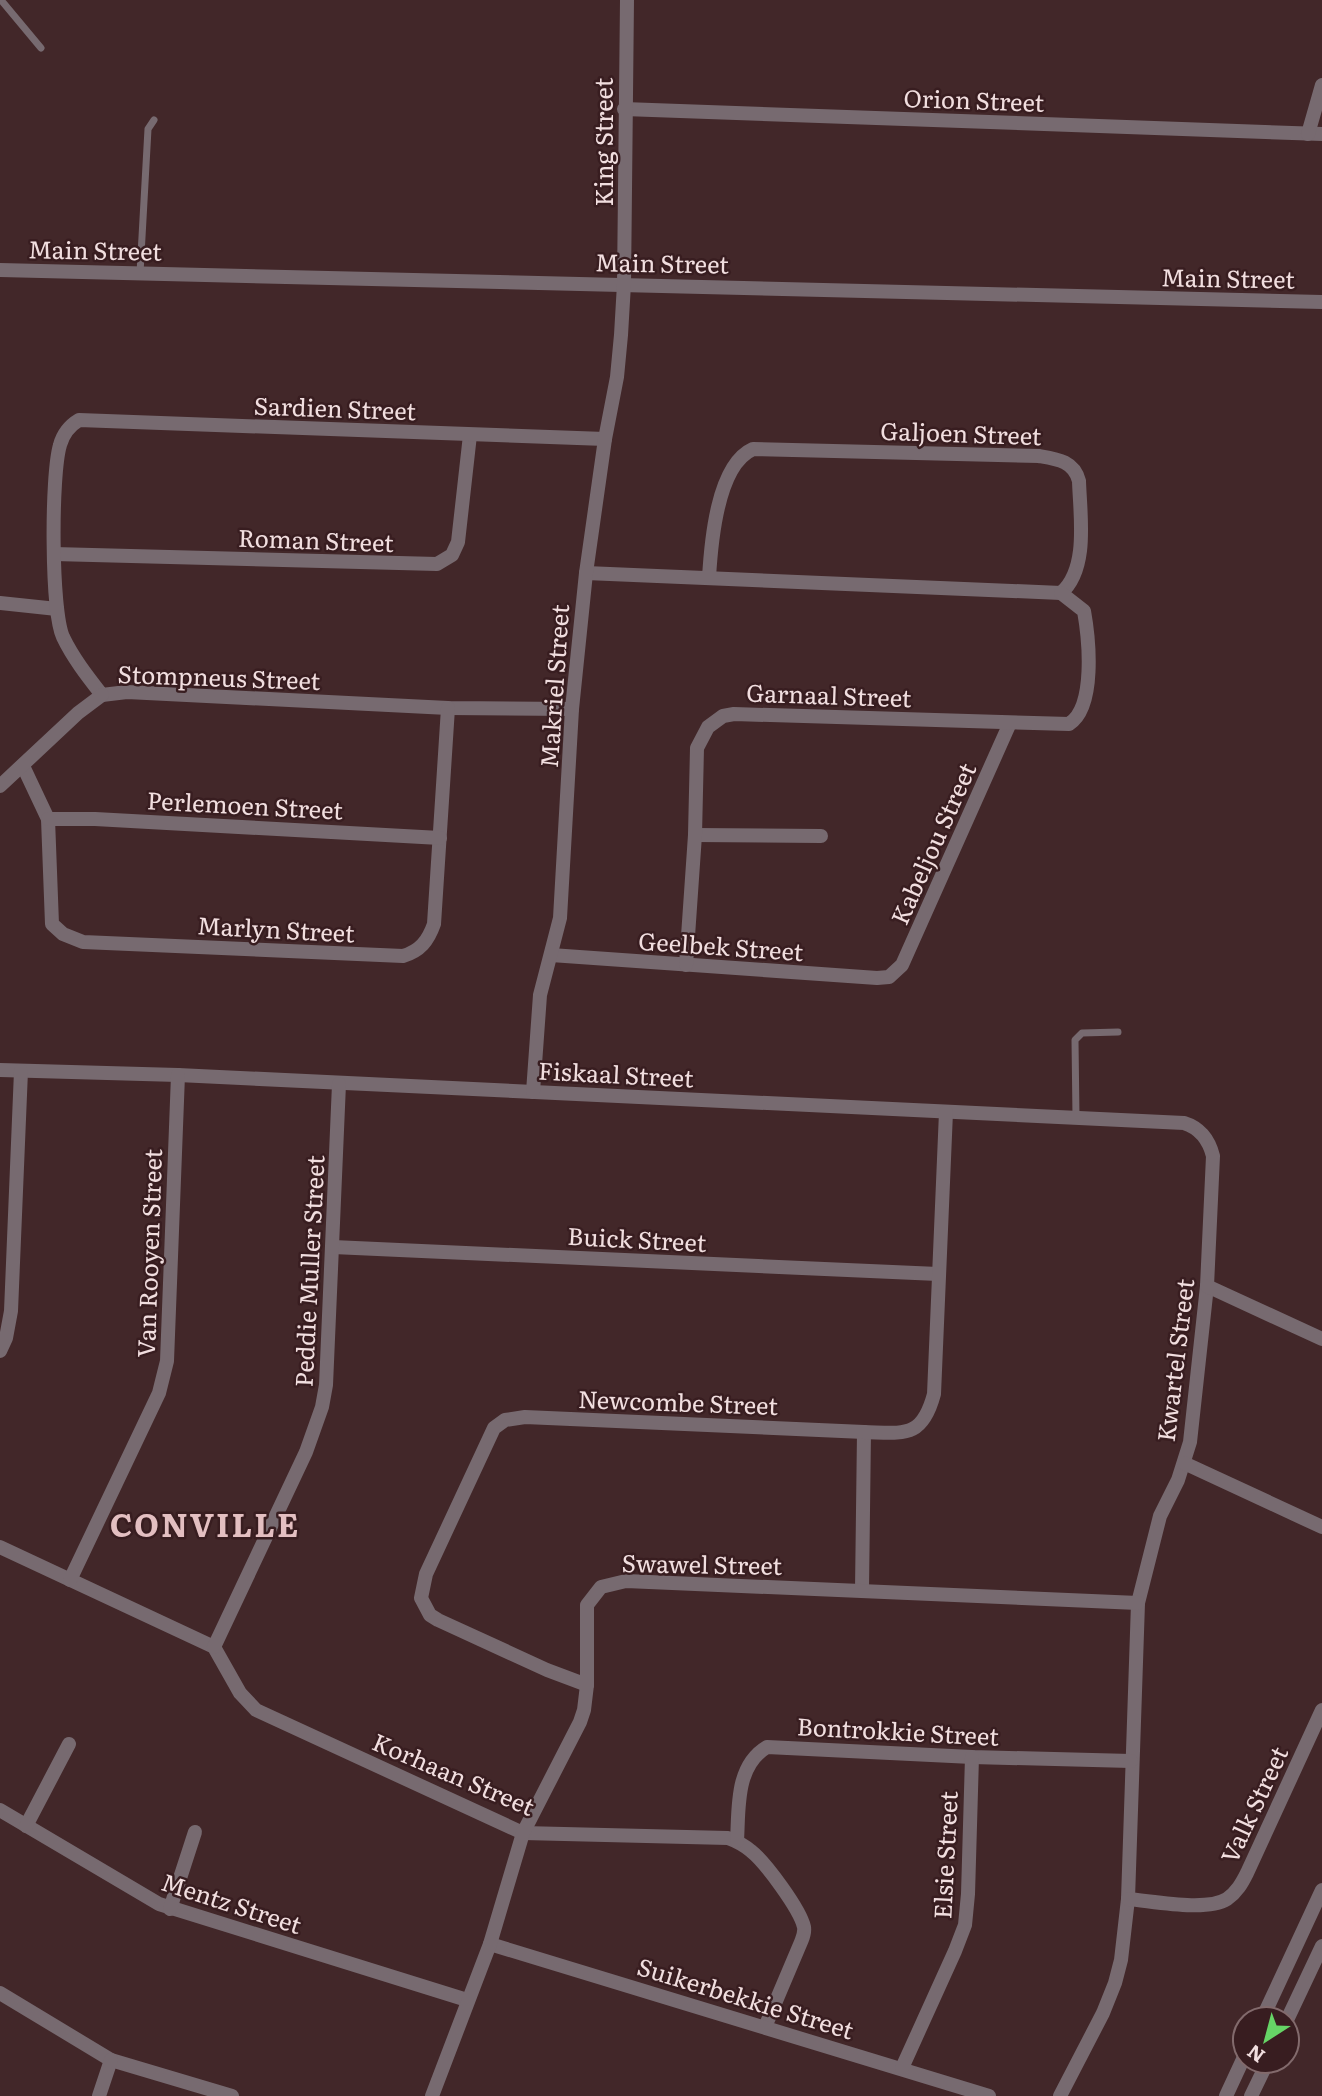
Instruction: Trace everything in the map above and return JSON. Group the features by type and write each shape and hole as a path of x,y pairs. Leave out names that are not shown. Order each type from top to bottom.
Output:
{"street":[{"name":"King Street","path":"624,284 626,0"},
{"path":"1315,134 1322,85"},
{"name":"Orion Street","path":"624,109 1315,134"},
{"name":"Main Street","path":"0,270 1322,302"},
{"name":"Makriel Street","path":"533,1092 538,1011 560,918 563,892 572,709 586,573 605,439 617,377 624,284"},
{"name":"Sardien Street","path":"67,430 79,420 605,439"},
{"name":"Stompneus Street","path":"67,430 62,438 57,460 54,554 57,609 62,636 102,695 127,692 448,708 572,709"},
{"name":"Roman Street","path":"54,554 437,564 452,555 458,542 470,435"},
{"name":"Galjoen Street","path":"709,578 711,543 726,480 739,459 753,449 1039,456 1066,462 1077,473 1079,481 1080,556 1073,580 1061,593"},
{"path":"586,573 1061,593"},
{"name":"Garnaal Street","path":"686,965 695,835 697,748 708,727 723,716 734,714 1069,724 1079,716 1083,707 1090,652 1084,611 1061,593"},
{"path":"0,603 57,609"},
{"path":"0,786 78,713 102,695"},
{"name":"Marlyn Street","path":"23,766 48,819 52,924 63,934 83,942 402,956 417,951 424,944 430,937 434,924 448,708"},
{"name":"Kabeljou Street","path":"889,977 902,965 1010,723"},
{"name":"Perlemoen Street","path":"48,819 95,819 440,838"},
{"path":"695,835 821,836"},
{"name":"Geelbek Street","path":"551,955 889,977"},
{"name":"Fiskaal Street","path":"0,1070 178,1075 1188,1124 1203,1136 1213,1156"},
{"path":"0,1351 6,1338 11,1311 22,1071"},
{"name":"Van Rooyen Street","path":"70,1580 165,1376 178,1075"},
{"name":"Peddie Muller Street","path":"214,1647 306,1451 322,1407 326,1385 339,1084"},
{"name":"Newcombe Street","path":"587,1685 438,1620 430,1615 421,1598 426,1574 494,1428 505,1420 525,1417 906,1433 919,1424 930,1407 934,1394 946,1112"},
{"name":"Kwartel Street","path":"1060,2096 1115,1983 1121,1960 1128,1899 1138,1602 1160,1516 1184,1463 1194,1419 1207,1286 1213,1156"},
{"name":"Buick Street","path":"333,1247 939,1274"},
{"path":"1207,1286 1322,1339"},
{"path":"862,1590 864,1432"},
{"path":"1184,1463 1322,1527"},
{"path":"0,1547 214,1647"},
{"name":"Swawel Street","path":"437,2095 467,2000 489,1944 523,1833 584,1710 587,1685 587,1605 601,1587 626,1581 1138,1602"},
{"name":"Korhaan Street","path":"214,1647 234,1684 256,1710 523,1833 727,1838 737,1842"},
{"name":"Valk Street","path":"1128,1899 1202,1905 1225,1900 1237,1890 1322,1710"},
{"path":"26,1826 69,1744"},
{"name":"Bontrokkie Street","path":"737,1842 741,1789 746,1768 752,1758 767,1747 972,1757 1131,1761"},
{"name":"Elsie Street","path":"902,2068 965,1925 972,1757"},
{"name":"Mentz Street","path":"0,1810 140,1894 170,1909 467,2000"},
{"path":"170,1909 195,1832"},
{"path":"737,1842 762,1862 799,1913 804,1925 801,1942 765,2027"},
{"path":"1269,2005 1322,1890"},
{"name":"Suikerbekkie Street","path":"489,1944 989,2096"},
{"path":"1294,2005 1322,1946"},
{"path":"1277,1987 1298,1996"},
{"path":"0,1993 111,2060 232,2096"},
{"path":"99,2096 111,2060"},
{"path":"1226,2096 1236,2075"},
{"path":"1251,2096 1261,2075"}],"lane":[{"path":"1,0 41,48"},
{"path":"140,273 148,128 154,120"},
{"path":"1076,1118 1077,1035 1082,1032 1118,1032"}],"district":[{"name":"CONVILLE","path":"205,1523"}]}
